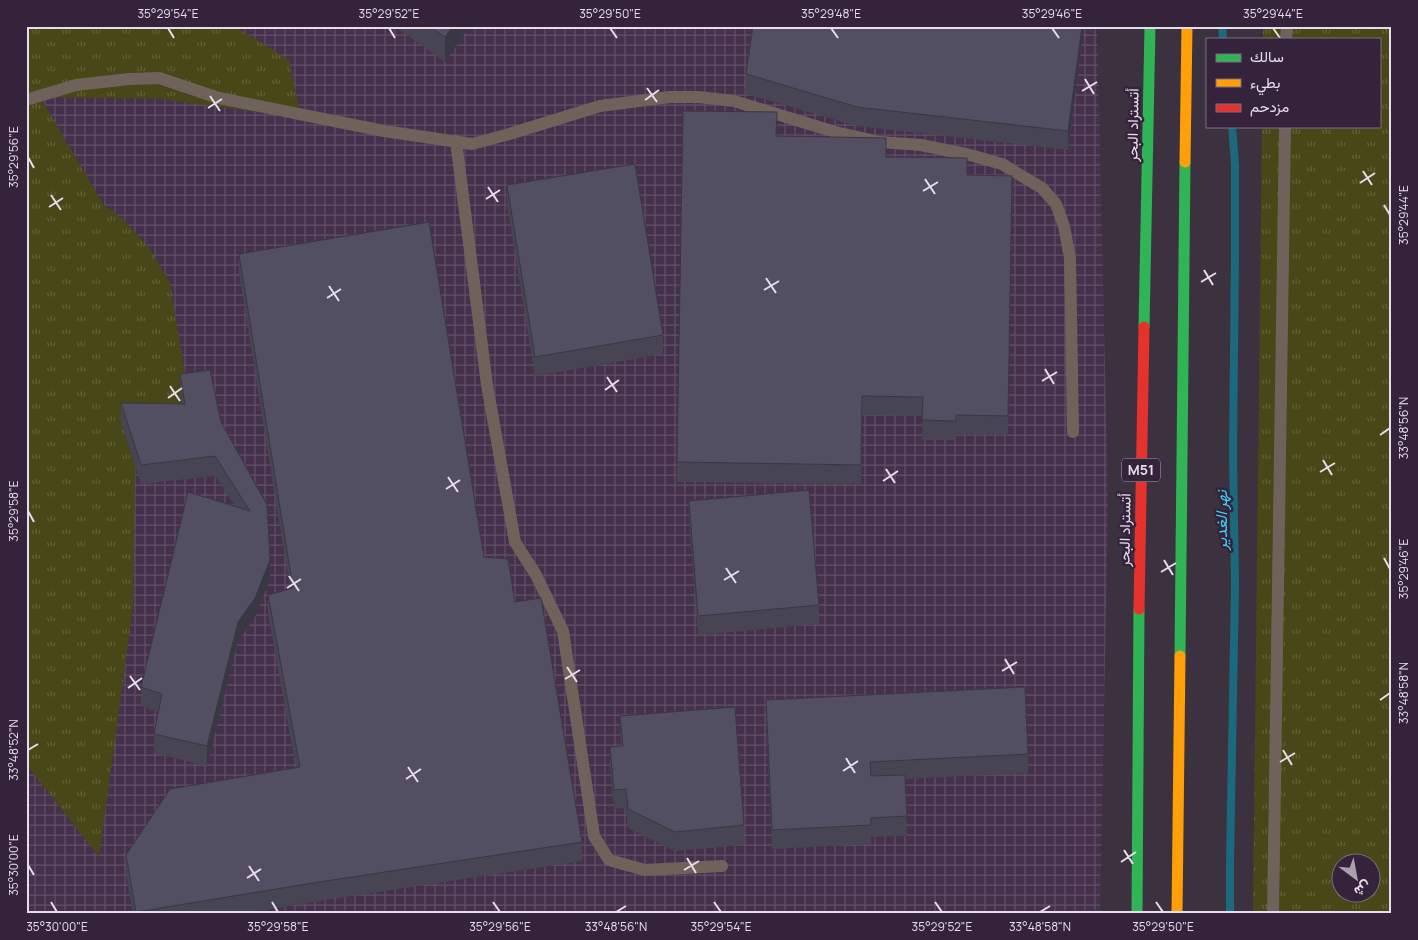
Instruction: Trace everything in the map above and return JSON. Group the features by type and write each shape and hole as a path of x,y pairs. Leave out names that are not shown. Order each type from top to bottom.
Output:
{"highway":[{"name":"أتستراد البحر","path":"1137,914 1138,618 1150,26"},
{"name":"M51","path":"1176,914 1187,26"}],"lane":[{"path":"26,100 76,85 158,78 219,98 384,132 472,144 600,106 670,98 698,97 734,101 835,132 880,142 922,145 1002,164 1042,188 1056,204 1064,226 1070,258 1073,432"},
{"path":"1273,914 1285,128"},
{"path":"456,141 487,385 515,542 536,576 563,631 594,836 609,860 645,870 722,866"}],"shaded area":[{"path":"234,26 1097,26 1108,504 1100,914 26,914 26,764 99,857 136,415 170,283 150,249 123,219 103,204 40,97 161,99 289,60"}],"green space":[{"path":"26,26 234,26 289,60 301,118 161,99 40,97 103,204 123,219 150,249 170,283 192,416 136,415 133,608 99,857 26,764"},
{"path":"1263,26 1392,26 1392,914 1253,914 1262,128 1380,128 1380,38 1263,38"}],"building":[{"path":"429,26 453,26 445,37"},
{"path":"753,26 1082,26 1068,131 857,107 746,74"},
{"path":"683,111 777,112 776,136 886,138 886,157 967,158 967,175 1012,176 1008,416 956,415 956,421 922,420 923,397 862,396 861,465 677,462"},
{"path":"635,164 663,335 535,357 507,185"},
{"path":"429,222 484,557 508,559 515,602 541,598 582,842 136,912 126,855 170,789 300,767 268,595 293,588 239,254"},
{"path":"210,370 221,422 267,505 270,560 255,598 238,622 207,746 154,734 162,694 141,687 188,492 250,511 215,456 141,465 121,403 185,404 180,374"},
{"path":"809,490 819,605 698,616 689,501"},
{"path":"1025,687 1028,754 870,762 871,776 905,775 907,816 871,818 871,825 772,830 766,700"},
{"path":"735,707 744,825 675,832 628,809 626,789 614,790 610,747 623,746 620,716"},
{"path":"1102,910 1102,914 1001,914"}],"waterway":[{"name":"نهر الغدير","path":"1222,26 1223,38"},
{"name":"نهر الغدير","path":"1230,914 1235,585 1233,454 1235,165 1232,128"}],"traffic: fast":[{"path":"1144,327 1150,26"},
{"path":"1180,656 1185,162"},
{"path":"1137,914 1139,609"}],"traffic: slow":[{"path":"1185,162 1187,26"},
{"path":"1177,914 1180,656"}],"traffic: jam":[{"path":"1139,609 1144,327"}]}
